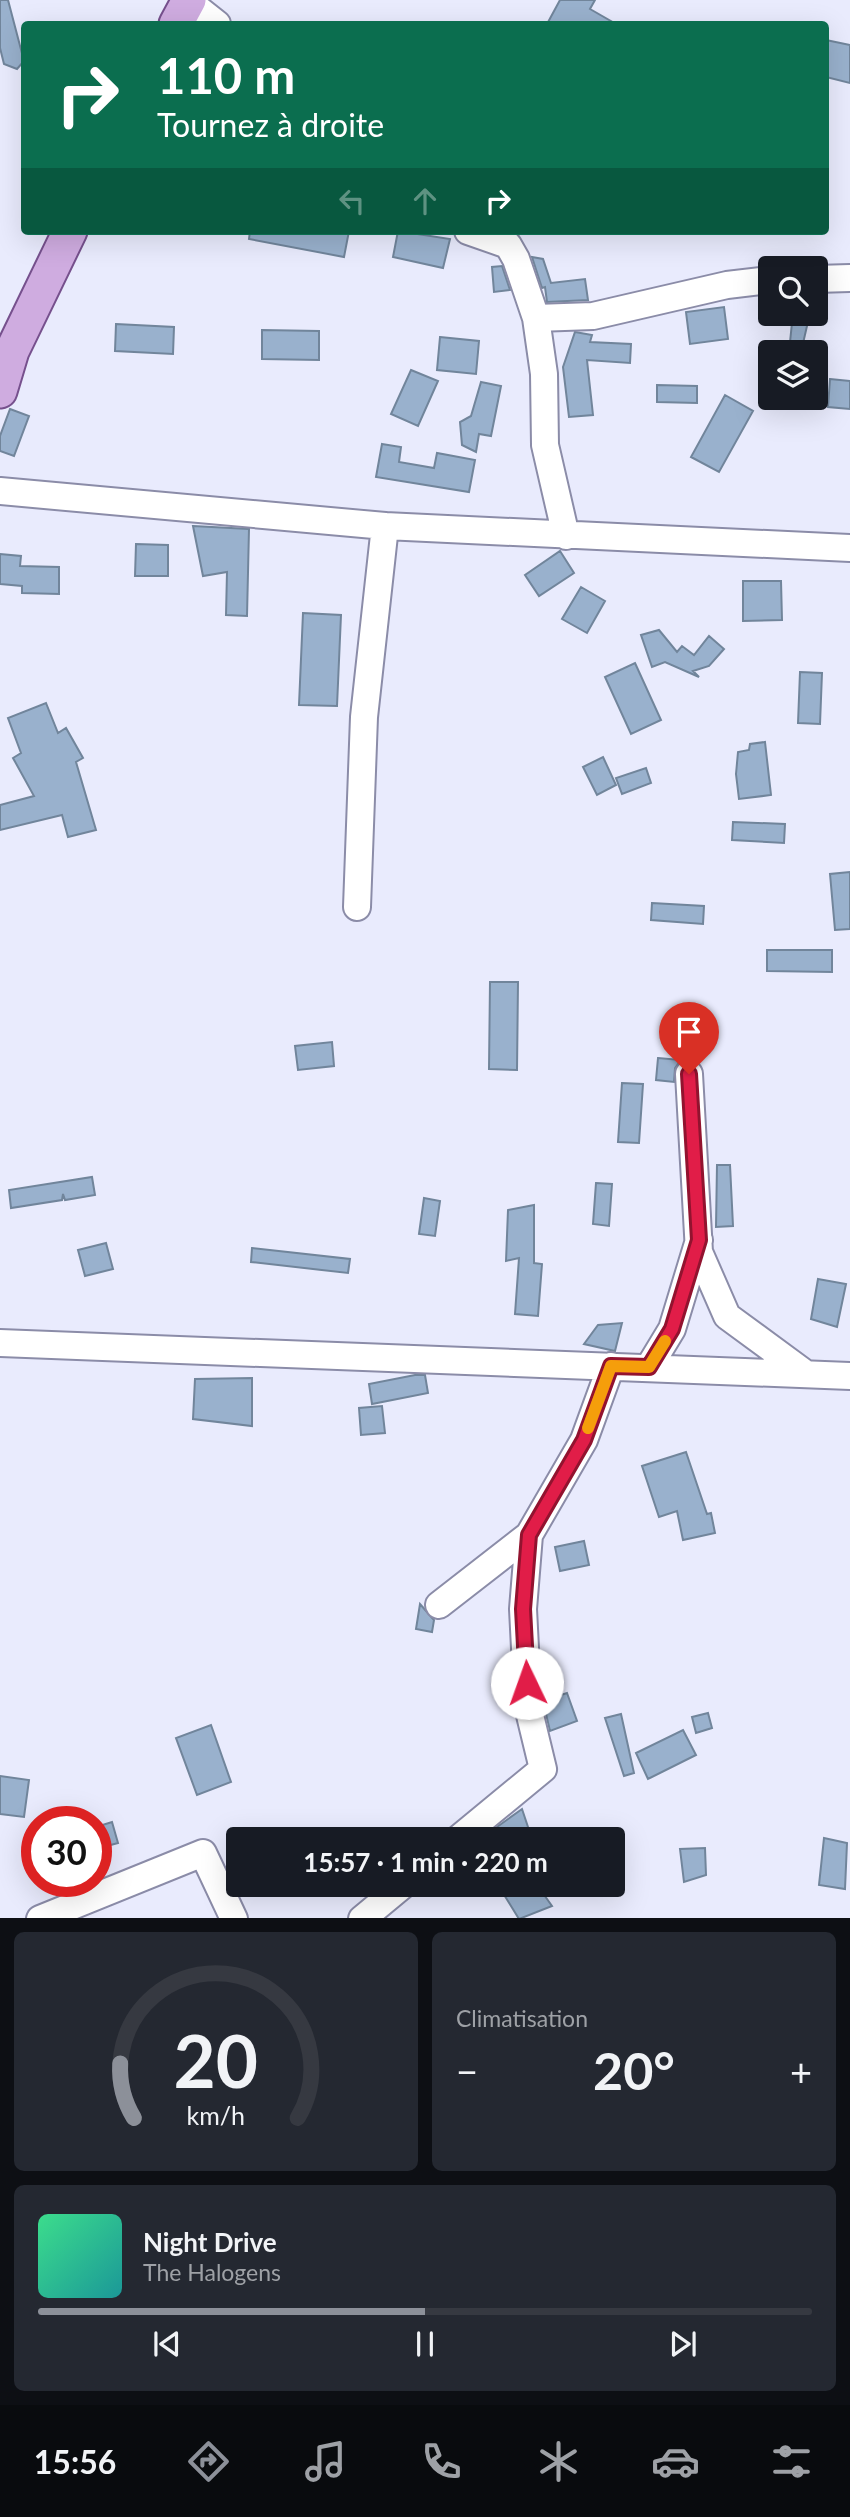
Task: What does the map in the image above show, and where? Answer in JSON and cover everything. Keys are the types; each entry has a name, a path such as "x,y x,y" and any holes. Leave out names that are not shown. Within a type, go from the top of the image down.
{"main road":[{"path":"0,391 12,351 68,235"}],"street":[{"path":"184,9 210,21"},
{"path":"479,235 508,245 516,259 536,318 544,374 545,446 566,536"},
{"path":"828,279 850,278"},
{"path":"536,318 614,313 727,285 758,281"},
{"path":"0,491 385,526 850,548"},
{"path":"357,907 364,717 385,526"},
{"path":"689,1074 699,1252 727,1316 768,1350 807,1375"},
{"path":"649,1367 672,1329 699,1240"},
{"path":"0,1343 850,1376"},
{"path":"439,1605 529,1535 584,1440 611,1366"},
{"path":"473,1827 543,1769 528,1707 523,1609 529,1535"},
{"path":"42,1918 203,1853 234,1918"},
{"path":"363,1918 389,1897"}],"building":[{"path":"0,0 8,0 21,50 21,64 17,69 4,64 0,48"},
{"path":"560,0 595,0 590,9 611,21 549,21"},
{"path":"829,41 850,45 850,83 829,78"},
{"path":"250,235 348,235 344,257 249,239"},
{"path":"397,235 450,239 443,268 393,257"},
{"path":"532,257 543,259 551,283 585,279 588,300 547,302 545,287 542,288"},
{"path":"502,266 510,290 494,292 492,267"},
{"path":"724,307 728,339 690,344 686,312"},
{"path":"116,324 174,327 173,354 115,351"},
{"path":"792,326 807,326 804,340 790,340"},
{"path":"262,330 319,331 319,360 262,359"},
{"path":"575,332 592,335 590,342 631,344 630,363 587,360 593,415 569,417 563,367"},
{"path":"440,337 479,341 476,374 437,370"},
{"path":"411,370 438,381 418,426 391,414"},
{"path":"830,379 850,381 850,409 828,407"},
{"path":"481,382 501,386 491,436 479,434 476,452 462,445 460,422 471,416"},
{"path":"657,385 697,386 697,403 657,402"},
{"path":"725,395 753,411 719,472 691,457"},
{"path":"10,409 29,416 14,456 0,451 0,436"},
{"path":"382,444 401,447 399,462 434,468 437,453 475,460 469,492 376,477"},
{"path":"193,526 249,529 247,616 226,615 227,572 203,576"},
{"path":"136,544 168,545 168,576 135,576"},
{"path":"560,551 574,573 539,596 525,575"},
{"path":"0,554 21,556 20,566 59,567 59,594 22,593 22,586 0,584"},
{"path":"743,581 781,581 782,620 743,621"},
{"path":"581,587 605,601 587,633 562,619"},
{"path":"303,613 341,615 337,706 299,705"},
{"path":"659,630 677,652 682,646 694,655 709,636 724,649 709,666 693,671 699,677 665,662 652,667 641,635"},
{"path":"635,663 661,720 631,734 605,677"},
{"path":"800,672 822,673 820,724 798,723"},
{"path":"46,703 58,733 66,728 83,758 76,762 96,830 68,837 62,815 0,830 0,805 34,796 13,758 21,753 8,718"},
{"path":"765,742 771,795 739,799 736,774 738,752 749,750 750,744"},
{"path":"603,757 616,785 597,795 583,767"},
{"path":"646,768 651,783 622,794 616,778"},
{"path":"733,822 785,824 784,843 732,840"},
{"path":"850,872 850,929 835,930 830,874"},
{"path":"652,903 704,906 703,924 651,920"},
{"path":"767,950 832,950 832,972 767,971"},
{"path":"490,982 518,982 517,1070 489,1069"},
{"path":"332,1042 334,1066 298,1070 295,1046"},
{"path":"658,1058 681,1060 675,1068 674,1082 656,1080"},
{"path":"622,1083 643,1084 639,1143 618,1142"},
{"path":"717,1165 730,1165 733,1226 716,1227"},
{"path":"92,1177 95,1195 65,1200 63,1194 62,1200 11,1208 9,1190"},
{"path":"596,1183 612,1184 609,1226 593,1224"},
{"path":"424,1198 440,1201 435,1236 419,1234"},
{"path":"534,1205 534,1263 542,1264 538,1316 515,1314 519,1258 506,1261 508,1210"},
{"path":"106,1243 113,1269 85,1276 78,1250"},
{"path":"252,1248 350,1259 348,1273 251,1262"},
{"path":"818,1279 846,1284 837,1327 811,1319"},
{"path":"622,1323 615,1351 584,1344 598,1325"},
{"path":"425,1375 428,1393 372,1404 369,1384"},
{"path":"252,1378 252,1426 193,1419 195,1379"},
{"path":"382,1406 385,1433 361,1435 359,1408"},
{"path":"686,1452 707,1514 711,1513 715,1533 683,1540 677,1511 659,1517 642,1466"},
{"path":"584,1541 589,1565 560,1571 555,1547"},
{"path":"420,1604 434,1620 432,1632 416,1629"},
{"path":"567,1693 577,1721 550,1731 543,1701"},
{"path":"708,1713 712,1728 696,1733 692,1717"},
{"path":"621,1714 634,1773 624,1776 605,1718"},
{"path":"211,1725 231,1782 197,1795 176,1738"},
{"path":"683,1730 696,1755 648,1779 636,1753"},
{"path":"0,1776 29,1780 25,1806 21,1806 21,1817 0,1814"},
{"path":"522,1809 528,1827 497,1827"},
{"path":"112,1822 118,1843 112,1845"},
{"path":"824,1838 847,1843 845,1889 819,1885"},
{"path":"705,1848 706,1875 684,1882 680,1849"},
{"path":"505,1897 546,1897 552,1906 518,1918"}],"slow traffic":[{"path":"588,1428 611,1366 649,1367 665,1341"}],"route":[{"path":"527,1683 523,1609 529,1535 584,1440 611,1366 649,1367 672,1329 699,1240 689,1074"}]}
